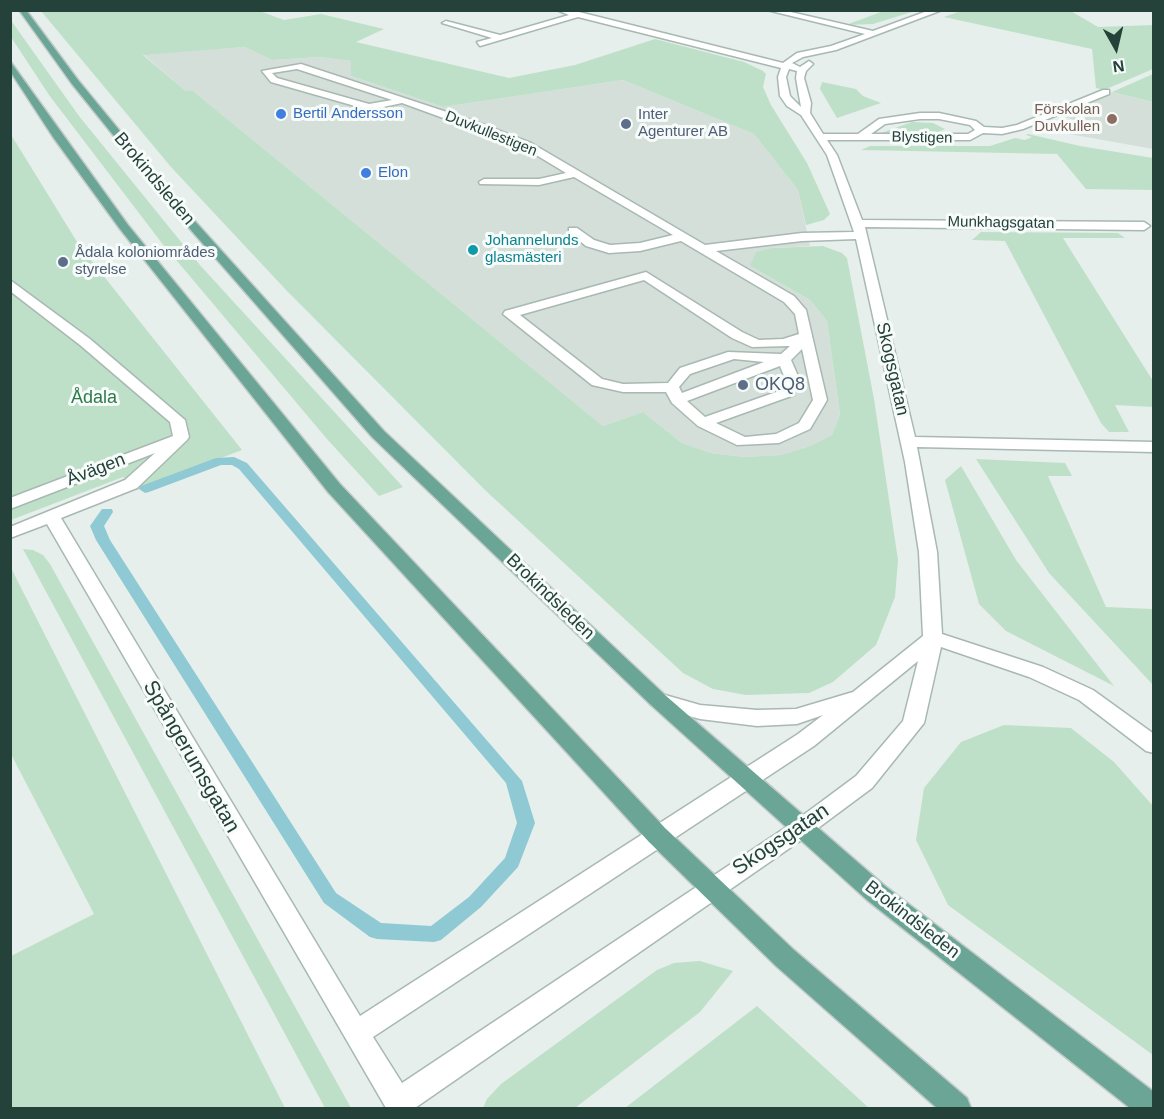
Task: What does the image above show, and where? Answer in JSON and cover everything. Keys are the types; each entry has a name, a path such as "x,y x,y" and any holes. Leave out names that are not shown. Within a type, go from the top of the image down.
{"main road":[{"name":"Brokindsleden","path":"22,10 75,82 180,211 378,434 658,700 876,893 1152,1108"},
{"path":"10,63 58,137 124,227 334,488 657,835 710,888 785,958 957,1108"}],"street":[{"path":"560,10 802,70 833,48"},
{"path":"770,10 872,33"},
{"path":"786,66 800,55 833,48 939,10"},
{"path":"480,44 577,15"},
{"path":"446,23 501,38"},
{"name":"Duvkullestigen","path":"401,101 369,107 274,80 266,71 298,66 471,123 517,142 789,299 801,314 820,400 805,426 779,438 743,442 703,423 674,393"},
{"name":"Skogsgatan","path":"710,888 802,828 864,782 913,723 933,638 928,552 909,442 859,229 842,176 821,138 805,113 790,104 785,96 782,77 786,66"},
{"name":"Skogsgatan","path":"802,70 800,81 806,103 805,113"},
{"name":"Blystigen","path":"860,137 882,121 920,116 939,116 973,123 981,130 1011,130 1106,92"},
{"name":"Blystigen","path":"821,138 959,138 976,135 981,130"},
{"path":"484,182 539,182 575,174"},
{"name":"Munkhagsgatan","path":"859,229 1149,226 1154,237"},
{"path":"701,249 859,229"},
{"path":"573,230 590,243 609,249 640,247 681,237"},
{"path":"646,276 737,335 757,344 784,343 807,337 784,359 674,393 623,388 597,382 510,314 646,276"},
{"path":"10,284 85,342 177,420 181,437 131,484 10,532"},
{"path":"674,393 685,371 733,355 784,359"},
{"path":"703,423 789,392 791,376 784,359"},
{"name":"Åvägen","path":"10,504 181,437"},
{"path":"909,442 1154,447"},
{"name":"Spångerumsgatan","path":"51,516 399,1105 710,888"},
{"path":"356,1033 806,740 933,638 1036,672 1086,695 1154,746"},
{"path":"658,700 700,712 757,718 797,716 860,695"}],"shaded area":[{"path":"245,47 272,60 320,57 351,61 351,76 443,107 623,80 754,134 798,190 810,246 772,248 750,266 810,300 827,321 840,416 832,435 810,446 781,455 744,457 711,453 682,443 643,412 603,426 193,91 186,91 143,54"},
{"name":"Förskolan Duvkullen","path":"1112,92 1153,102 1153,149 1058,132 1081,122 1058,115"}],"green space":[{"path":"257,10 284,20 321,14 384,29 356,42 509,78 575,65 655,39 744,62 766,74 763,87 771,105 807,163 830,214 824,220 806,225 798,190 754,134 623,80 443,107 351,76 351,61 320,57 272,60 245,47 143,55 186,91 193,91 603,426 643,412 682,443 711,453 744,457 781,455 810,446 832,435 840,415 827,321 810,300 750,266 756,252 772,248 823,246 842,253 847,258 874,399 898,560 895,597 876,645 833,682 809,693 746,695 713,689 683,673 485,490 287,291 171,167 41,11"},
{"path":"886,10 915,11 873,24 846,25"},
{"path":"1069,10 1098,27 1153,25 1153,69 1104,90 1096,88 1092,49 944,17 961,11"},
{"path":"10,19 79,116 199,264 403,487 379,496 327,439 161,242 49,95 11,37"},
{"path":"1153,74 1153,102 1112,92"},
{"path":"822,82 856,89 863,96 881,103 837,118 820,89"},
{"path":"912,122 933,123 945,129 935,134 881,133"},
{"name":"Ådala","path":"10,133 79,245 242,450 137,490 123,477 11,520"},
{"path":"1026,135 1080,146 1153,158 1153,190 1086,189 1057,154 861,150 870,146 990,146 1015,138 1025,140 1032,137"},
{"path":"981,232 1118,233 1125,238 1063,238 1153,381 1153,407 1115,405 1129,432 1109,432 1101,423 1005,241 972,240"},
{"path":"976,459 1065,463 1072,476 1048,476 1106,607 1153,609 1153,685 1049,573"},
{"path":"961,466 1016,560 1114,686 1006,631 979,604 945,480"},
{"path":"23,549 33,550 43,555 50,564 351,1108 325,1108"},
{"path":"10,568 285,1108 11,1108 11,956 94,914 11,754"},
{"path":"1004,725 1071,728 1114,762 1153,806 1153,1055 948,905 916,840 924,788 961,742"},
{"path":"700,961 733,971 700,1012 575,1108 483,1108 487,1099 501,1084 657,970 674,963"},
{"path":"757,1006 869,1108 625,1108"}],"waterway":[{"path":"107,512 97,526 103,540 330,898 377,931 434,934 475,902 512,862 526,823 514,781 243,466 234,461 220,461 145,489"}],"place":[{"name":"Bertil Andersson","path":"281,114"},
{"name":"Förskolan Duvkullen","path":"1112,119"},
{"name":"Inter Agenturer AB","path":"626,124"},
{"name":"Elon","path":"366,173"},
{"name":"Johannelunds glasmästeri","path":"473,250"},
{"name":"Ådala koloniområdes styrelse","path":"63,262"},
{"name":"OKQ8","path":"743,385"}]}
